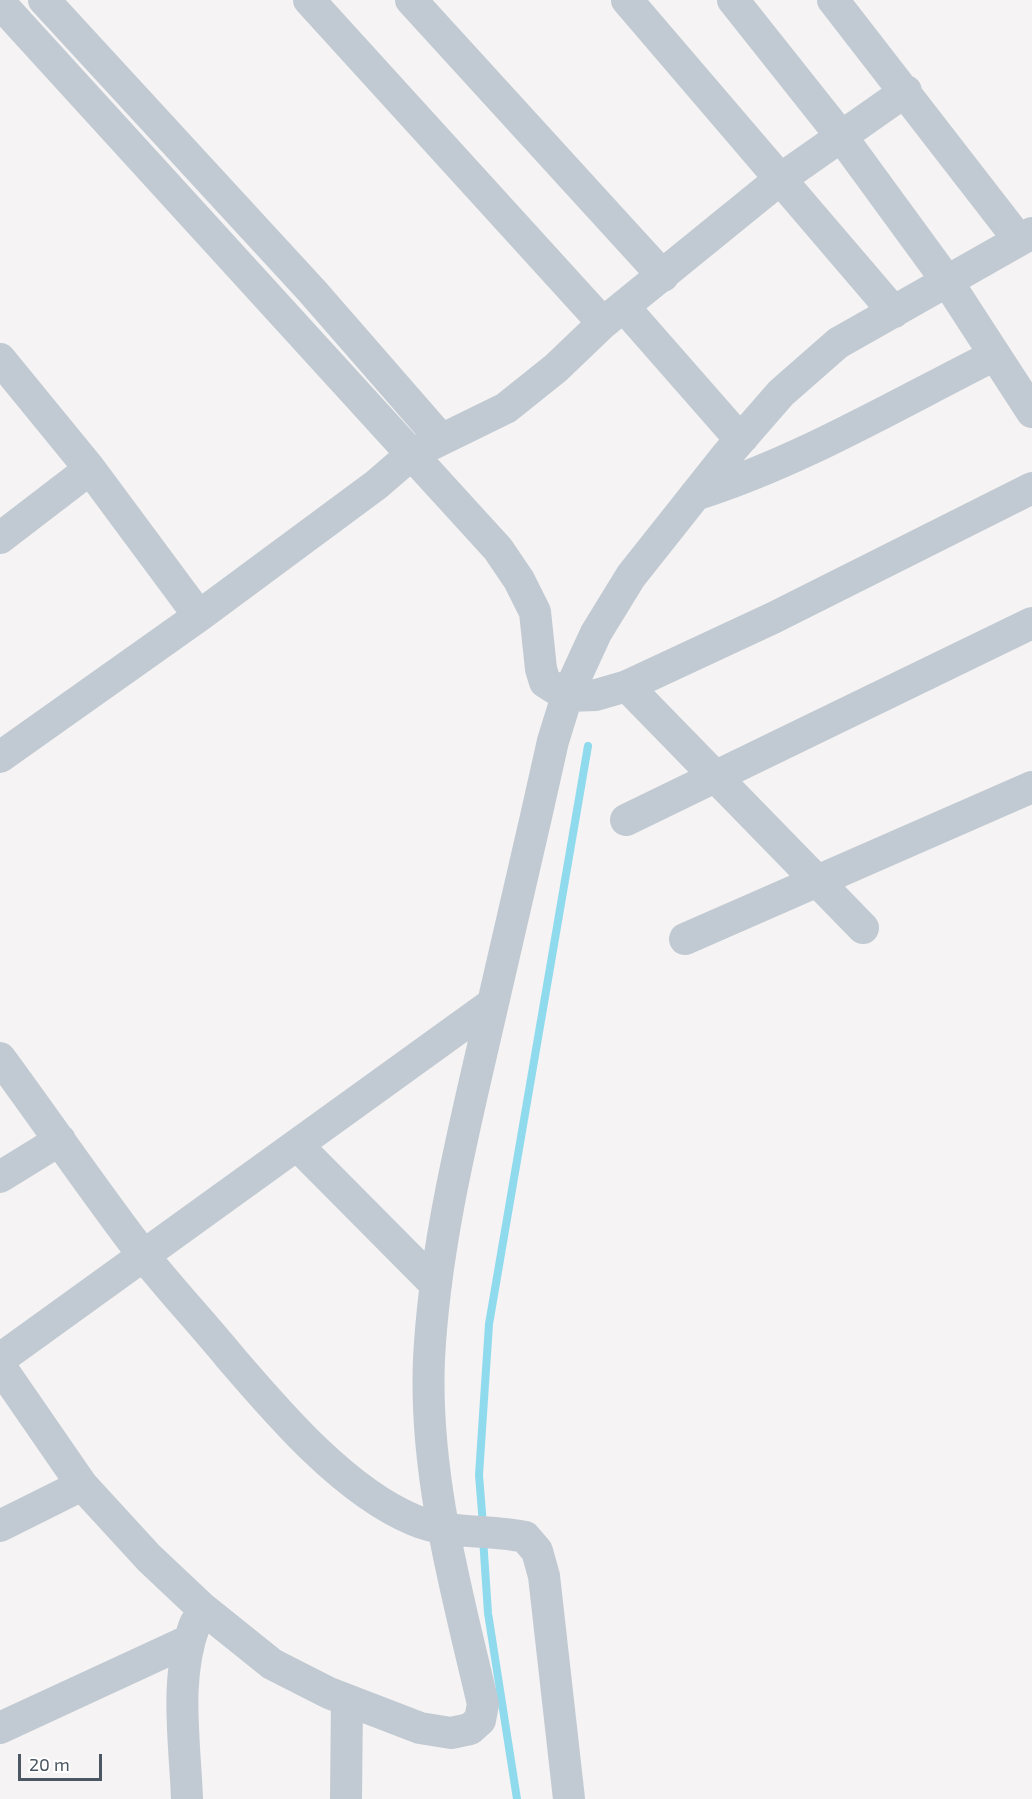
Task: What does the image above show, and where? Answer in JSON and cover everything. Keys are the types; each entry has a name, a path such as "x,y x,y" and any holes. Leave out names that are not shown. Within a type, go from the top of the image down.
{"street":[{"path":"44,0 312,291 441,439"},
{"path":"309,0 613,315 731,429 743,437"},
{"path":"411,0 663,276"},
{"path":"627,0 894,312"},
{"path":"733,0 841,136 947,281 1032,412"},
{"path":"0,1366 82,1485 149,1558 201,1607 272,1664 347,1701 420,1728 451,1733 470,1729 480,1720 483,1704 433,1442 429,1361 436,1286 462,1139 553,741 567,696 596,633 632,576 695,495 781,393 838,343 1026,236 833,0"},
{"path":"0,3 498,549 519,580 535,612 541,669 545,682 567,696 596,694 627,686 773,618 1032,488"},
{"path":"0,757 199,616 376,485 412,454 506,408 556,368 613,315 779,180 906,90"},
{"path":"695,495 741,481 782,463 995,355"},
{"path":"0,359 90,469 199,616"},
{"path":"0,538 90,469"},
{"path":"626,820 1032,623"},
{"path":"627,686 863,928"},
{"path":"685,939 1032,787"},
{"path":"0,1359 492,1004"},
{"path":"0,1058 144,1256 285,1422 381,1502 413,1520 448,1530 505,1533 525,1537 537,1551 544,1576 569,1799"},
{"path":"0,1177 60,1140"},
{"path":"297,1145 436,1286"},
{"path":"0,1526 82,1485"},
{"path":"187,1799 183,1690 188,1641 201,1607"},
{"path":"0,1728 188,1641"},
{"path":"346,1799 347,1701"}],"waterway":[{"path":"483,1525 479,1475 489,1324 588,746"},
{"path":"483,1538 488,1613 517,1799"}]}
